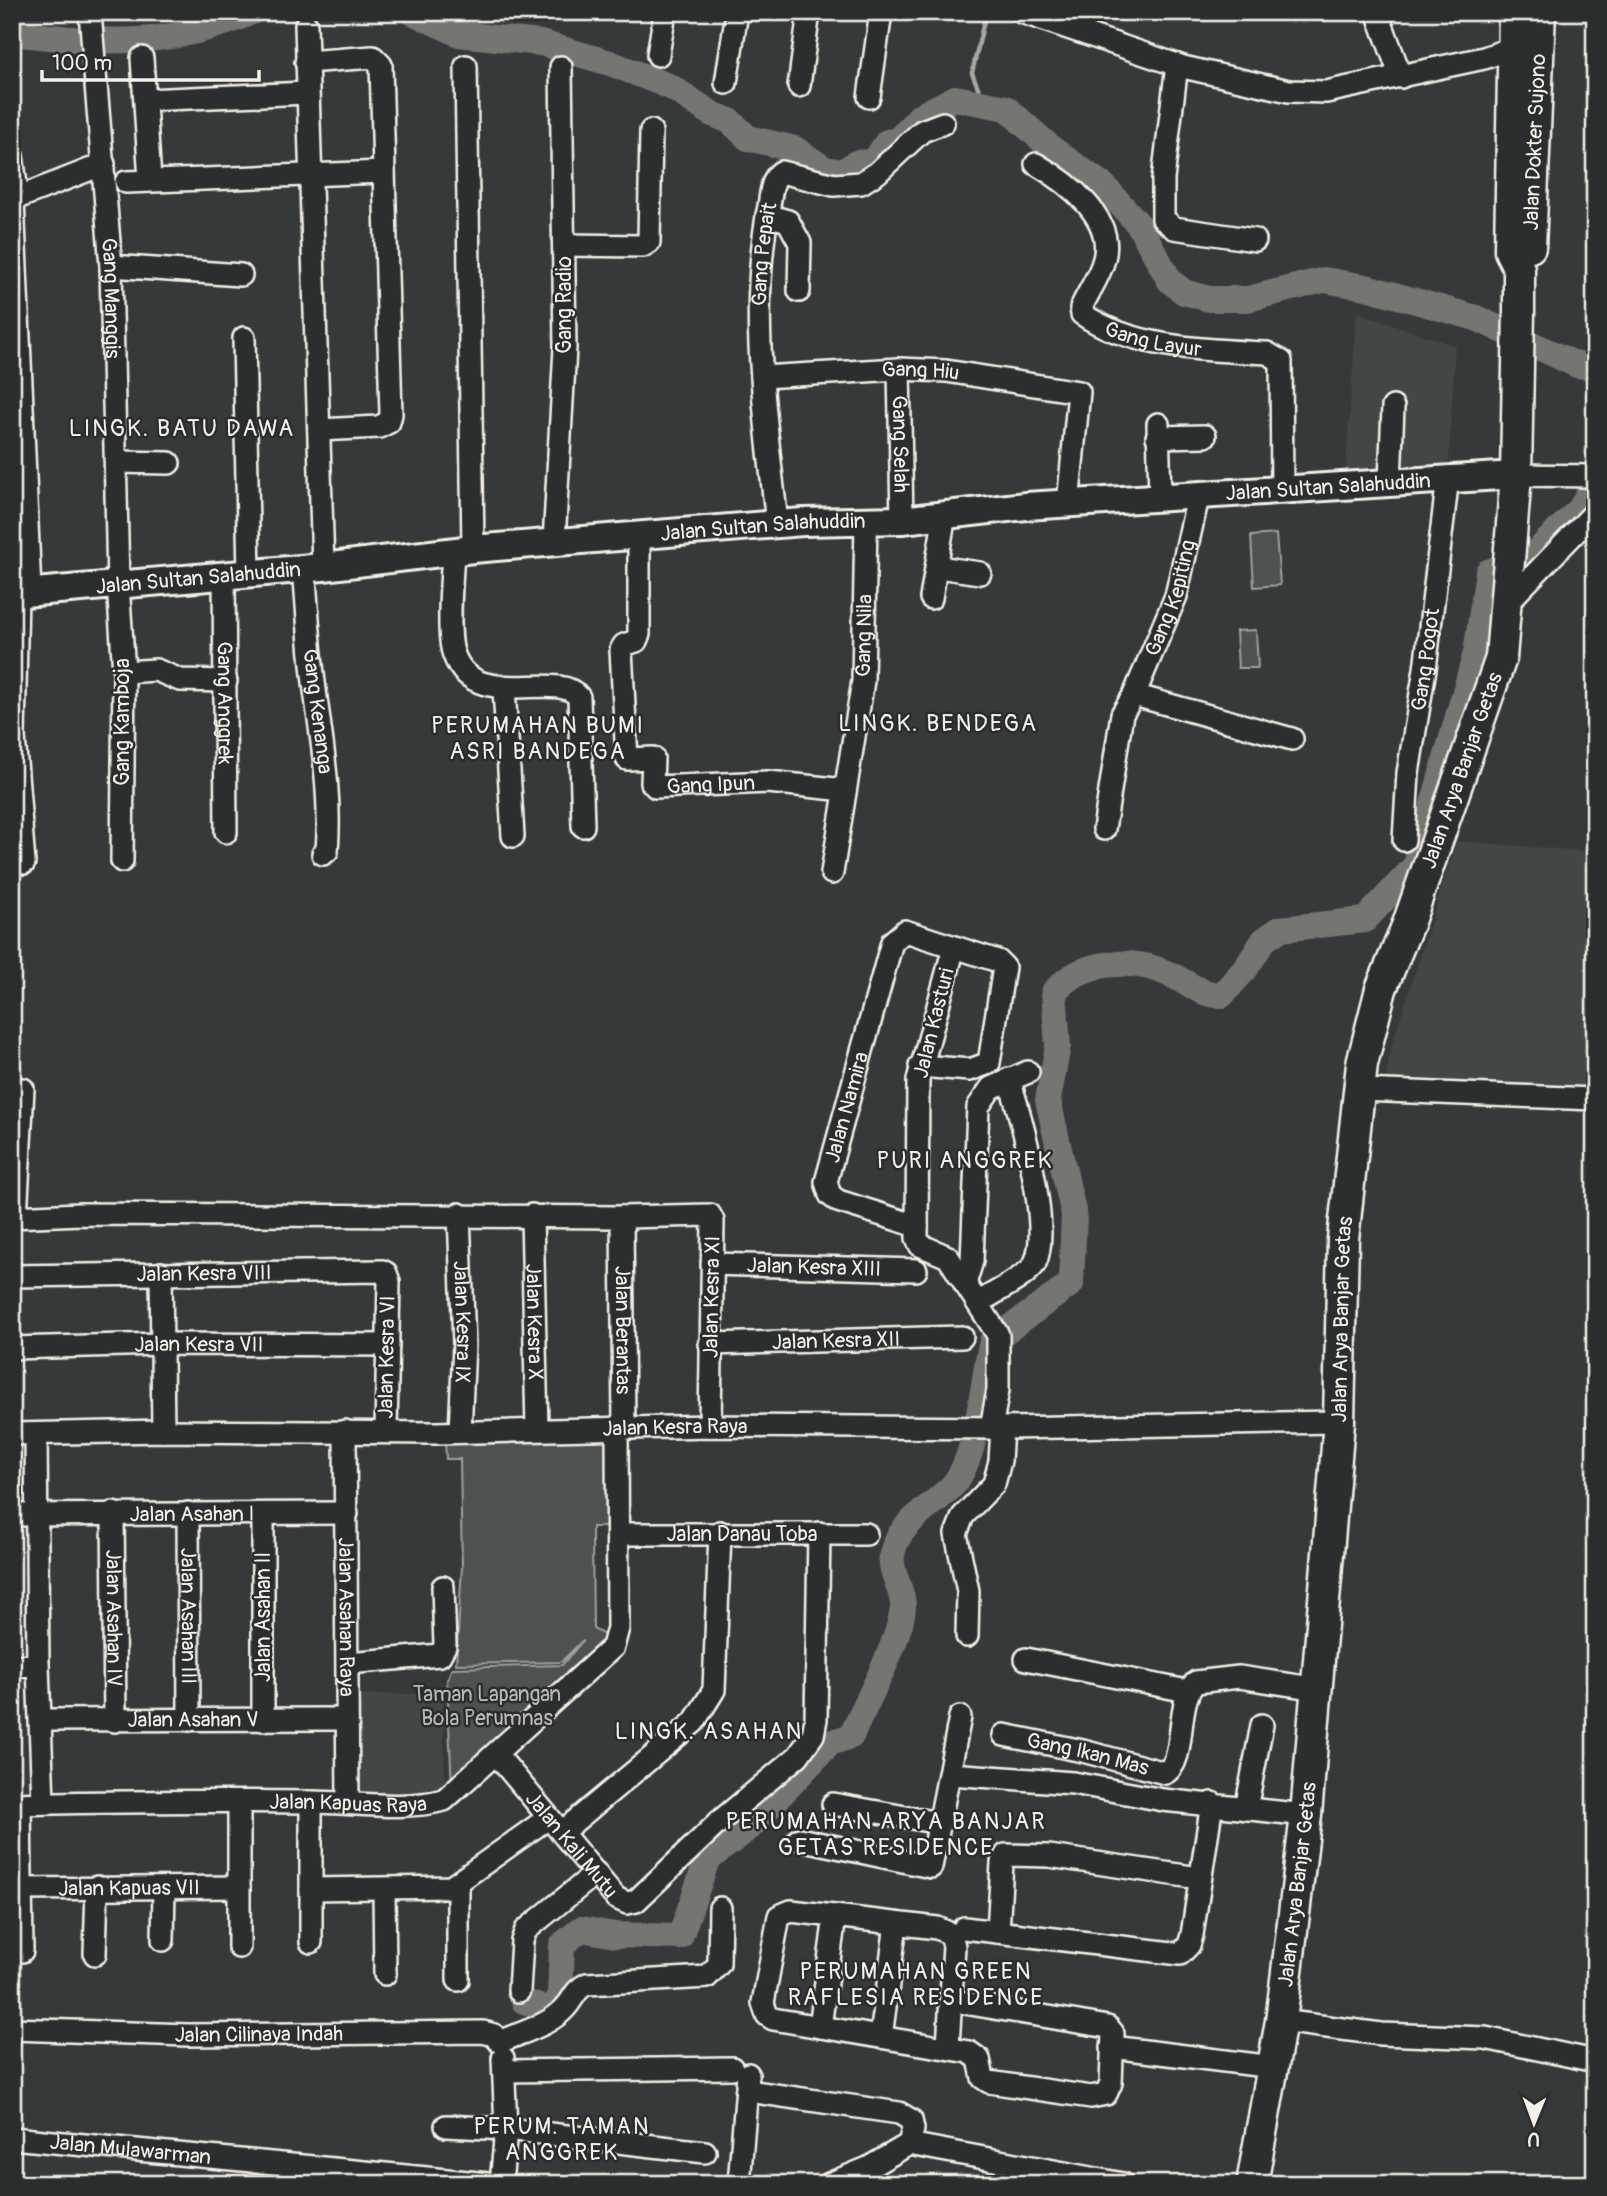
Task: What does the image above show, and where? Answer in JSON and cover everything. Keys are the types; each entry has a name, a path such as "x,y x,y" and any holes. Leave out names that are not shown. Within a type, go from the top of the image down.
{"highway":[{"name":"Jalan Dokter Sujono","path":"1514,12 1510,251 1520,270"},
{"name":"Jalan Dokter Sujono","path":"1516,475 1520,270 1530,251 1540,12"},
{"name":"Jalan Arya Banjar Getas","path":"1252,2184 1281,2021 1306,1815 1339,1422 1343,1239 1367,1038 1381,989 1408,924 1502,658 1516,475"}],"main road":[{"name":"Jalan Sultan Salahuddin","path":"20,593 314,567 463,550 777,524 902,520 1068,504 1198,497 1448,477 1516,475"}],"street":[{"path":"658,55 666,12"},
{"path":"726,83 737,12"},
{"path":"799,86 809,12"},
{"path":"869,97 881,12"},
{"path":"1021,12 1177,65 1262,87 1308,93 1401,77 1484,58 1512,48"},
{"path":"1377,12 1401,77"},
{"name":"Gang Manggis","path":"92,20 111,265 118,584"},
{"name":"Gang Kenanga","path":"306,25 319,430 313,675 329,777 329,835 327,851 323,854"},
{"path":"306,62 373,57 380,62 384,172 392,400 390,422 375,428 319,430"},
{"path":"142,58 150,180"},
{"path":"1177,65 1163,179 1163,219 1174,228 1255,240"},
{"path":"466,66 463,550 453,654 463,668 477,679 504,688 562,686 579,697 583,825"},
{"name":"Gang Radio","path":"554,542 565,348 561,67"},
{"path":"145,100 307,93"},
{"name":"Gang Pepait","path":"777,524 762,377 761,276 767,215 774,180 779,173 834,185 861,183 877,173 922,131 943,123"},
{"path":"564,245 649,243 651,131"},
{"path":"12,156 20,593 13,736 24,863"},
{"path":"14,199 104,164"},
{"name":"Gang Layur","path":"1036,164 1077,193 1099,224 1104,263 1081,308 1082,314 1157,342 1267,353 1281,361 1282,491"},
{"path":"126,182 384,172"},
{"path":"767,215 788,221 800,243 799,291"},
{"path":"111,265 241,275"},
{"name":"Gang Anggrek","path":"226,832 226,681 236,574 244,338"},
{"name":"Gang Hiu","path":"762,377 899,369 946,371 1079,392 1068,504"},
{"name":"Gang Selah","path":"899,369 902,520"},
{"path":"1390,482 1393,407"},
{"path":"1160,498 1158,431 1205,436"},
{"path":"116,462 169,463"},
{"path":"1516,475 1588,475"},
{"name":"Gang Pogot","path":"1404,840 1408,773 1425,669 1448,477"},
{"name":"Gang Kepiting","path":"1104,829 1122,714 1134,695 1176,596 1198,497"},
{"path":"1509,578 1595,512"},
{"path":"931,598 945,514"},
{"name":"Gang Nila","path":"832,873 863,681 866,521"},
{"name":"Gang Ipun","path":"639,535 639,634 636,641 624,645 621,650 626,759 654,759 652,783 656,786 768,782 845,790"},
{"path":"938,567 980,573"},
{"name":"Gang Kamboja","path":"118,584 124,672 122,861"},
{"path":"124,672 156,670 180,680 226,681"},
{"path":"504,688 513,836"},
{"path":"1134,695 1292,739"},
{"name":"Jalan Namira","path":"917,1226 835,1199 826,1186 892,942 900,932 910,930 954,947"},
{"path":"920,1066 975,1070 986,1066 993,1053 1004,967 998,961 954,947"},
{"name":"Jalan Kasturi","path":"917,1226 920,1066 954,947"},
{"path":"965,1284 972,1261 978,1107 988,1091 1019,1075 1035,1176 1039,1226 1037,1256 1028,1270 978,1303"},
{"path":"23,1089 14,1217 79,1214 359,1217 459,1214 532,1215 622,1224"},
{"path":"1360,1090 1595,1099"},
{"name":"Jalan Kesra IX","path":"459,1214 464,1344 460,1432"},
{"name":"Jalan Kesra X","path":"532,1215 537,1429"},
{"name":"Jalan Kesra XI","path":"622,1224 710,1215 713,1221 710,1426"},
{"name":"Jalan Berantas","path":"621,1427 622,1224"},
{"path":"917,1226 919,1243 945,1254 997,1337 998,1390 990,1428 1000,1461 994,1484 963,1516 956,1534 968,1591 967,1636"},
{"name":"Jalan Kesra XIII","path":"712,1264 916,1270"},
{"name":"Jalan Kesra VIII","path":"12,1276 382,1271 386,1273 388,1282"},
{"path":"161,1273 163,1431"},
{"name":"Jalan Kesra VI","path":"386,1431 388,1282"},
{"name":"Jalan Kesra XII","path":"710,1344 962,1337"},
{"name":"Jalan Kesra VII","path":"12,1348 162,1344 388,1345"},
{"name":"Jalan Kesra Raya","path":"12,1434 163,1431 460,1432 710,1426 990,1428 1339,1422"},
{"name":"Jalan Kapuas Raya","path":"16,1804 311,1802 425,1805 444,1800 497,1755 613,1647 618,1628 621,1427"},
{"name":"Jalan Asahan Raya","path":"345,1431 348,1803"},
{"path":"36,1434 38,1665 43,1803"},
{"name":"Jalan Asahan IV","path":"113,1513 116,1721"},
{"name":"Jalan Asahan III","path":"188,1513 189,1720"},
{"name":"Jalan Asahan I","path":"12,1515 347,1513"},
{"name":"Jalan Asahan II","path":"263,1514 263,1720"},
{"path":"311,1889 446,1889 555,1825 694,1722 715,1690 720,1532"},
{"name":"Jalan Kali Mutu","path":"497,1755 618,1900 634,1902 809,1743 816,1719 819,1533"},
{"name":"Jalan Danau Toba","path":"618,1534 866,1534"},
{"path":"348,1663 440,1655 445,1646 443,1587"},
{"path":"1026,1659 1187,1691 1196,1682 1222,1677 1318,1689"},
{"path":"12,1666 38,1665"},
{"name":"Gang Ikan Mas","path":"1004,1735 1083,1751 1165,1773 1174,1763 1187,1691"},
{"path":"799,1839 929,1877 960,1717"},
{"name":"Jalan Asahan V","path":"41,1720 346,1719"},
{"path":"1246,1809 1262,1726"},
{"path":"950,1774 1073,1783 1163,1800 1212,1803 1306,1815"},
{"path":"311,1802 311,1942"},
{"path":"239,1803 239,1947"},
{"path":"964,1928 1180,1954 1189,1945 1192,1936 1212,1803"},
{"path":"16,1804 22,1951"},
{"path":"833,1804 939,1823"},
{"path":"998,1932 1002,1863 1006,1855 1049,1856 1199,1878"},
{"path":"519,1991 522,1941 526,1930 596,1873"},
{"path":"458,1883 458,1980"},
{"path":"95,1954 97,1887"},
{"name":"Jalan Kapuas VII","path":"21,1889 239,1887"},
{"path":"163,1940 164,1888"},
{"path":"384,1889 385,1974"},
{"path":"501,2184 506,2129 500,2042 550,2019 565,2008 577,1989 587,1984 707,1978 719,1965 720,1908"},
{"path":"948,2046 953,2001 954,1946 951,1934 937,1928 791,1911 779,1916 764,2008 773,2019 948,2046 975,2054 983,2078 989,2082 1091,2097 1103,2096 1109,2089 1113,2033 1104,2024 953,2001"},
{"path":"820,2027 835,1916"},
{"path":"881,2037 896,1924"},
{"path":"1281,2021 1381,2034 1485,2038 1595,2061"},
{"name":"Jalan Cilinaya Indah","path":"12,2029 188,2035 483,2032 494,2035 500,2042"},
{"path":"1112,2047 1273,2067"},
{"path":"504,2071 743,2078 899,2113 913,2124 909,2144"},
{"path":"739,2184 743,2078"},
{"path":"446,2126 506,2129 705,2152"},
{"name":"Jalan Mulawarman","path":"12,2138 212,2155 489,2184"},
{"path":"829,2184 868,2168 909,2144 1123,2184"}],"shaded area":[{"path":"1357,312 1455,346 1448,474 1345,477"},
{"path":"1457,841 1595,852 1595,1095 1385,1085 1391,1047"},
{"path":"443,1693 445,1798 357,1800 356,1695"}],"green space":[{"path":"1276,534 1280,585 1254,587 1251,536"},
{"path":"1256,630 1258,668 1238,668 1236,631"},
{"name":"Taman Lapangan Bola Perumnas","path":"617,1434 617,1527 592,1527 593,1629 616,1641 452,1788 447,1680 452,1668 562,1665 583,1640 561,1662 456,1664 462,1567 460,1459 446,1459 445,1440"}],"waterway":[{"path":"12,33 104,41 163,38 222,24 252,12"},
{"path":"412,12 459,34 541,43 610,63 671,87 712,114 730,121 748,138 795,149 825,169 842,172 856,163 874,162 887,142 898,140 920,116 955,98 1006,108 1051,148 1104,186 1139,225 1170,281 1184,292 1209,299 1248,299 1324,280 1366,287 1476,318 1577,365 1595,367"},
{"path":"984,102 972,73 986,12"},
{"path":"524,2001 542,2008 556,2006 560,1995 562,1945 581,1929 615,1935 680,1937 707,1860 749,1828 830,1743 851,1736 889,1654 901,1621 903,1601 892,1561 895,1543 909,1524 954,1484 962,1471 979,1416 992,1341 1071,1284 1074,1215 1048,1100 1058,1046 1054,992 1078,973 1092,968 1123,964 1155,969 1201,991 1222,995 1246,968 1264,940 1280,929 1365,920 1416,865 1476,653 1488,572 1531,557 1580,509 1595,484"}],"district":[{"name":"LINGK. BATU DAWA","path":"182,428"},
{"name":"LINGK. BENDEGA","path":"938,723"},
{"name":"PERUMAHAN BUMI ASRI BANDEGA","path":"538,738"},
{"name":"PURI ANGGREK","path":"965,1160"},
{"name":"LINGK. ASAHAN","path":"709,1731"},
{"name":"PERUMAHAN ARYA BANJAR GETAS RESIDENCE","path":"886,1834"},
{"name":"PERUMAHAN GREEN RAFLESIA RESIDENCE","path":"916,1984"},
{"name":"PERUM. TAMAN ANGGREK","path":"562,2139"}]}
